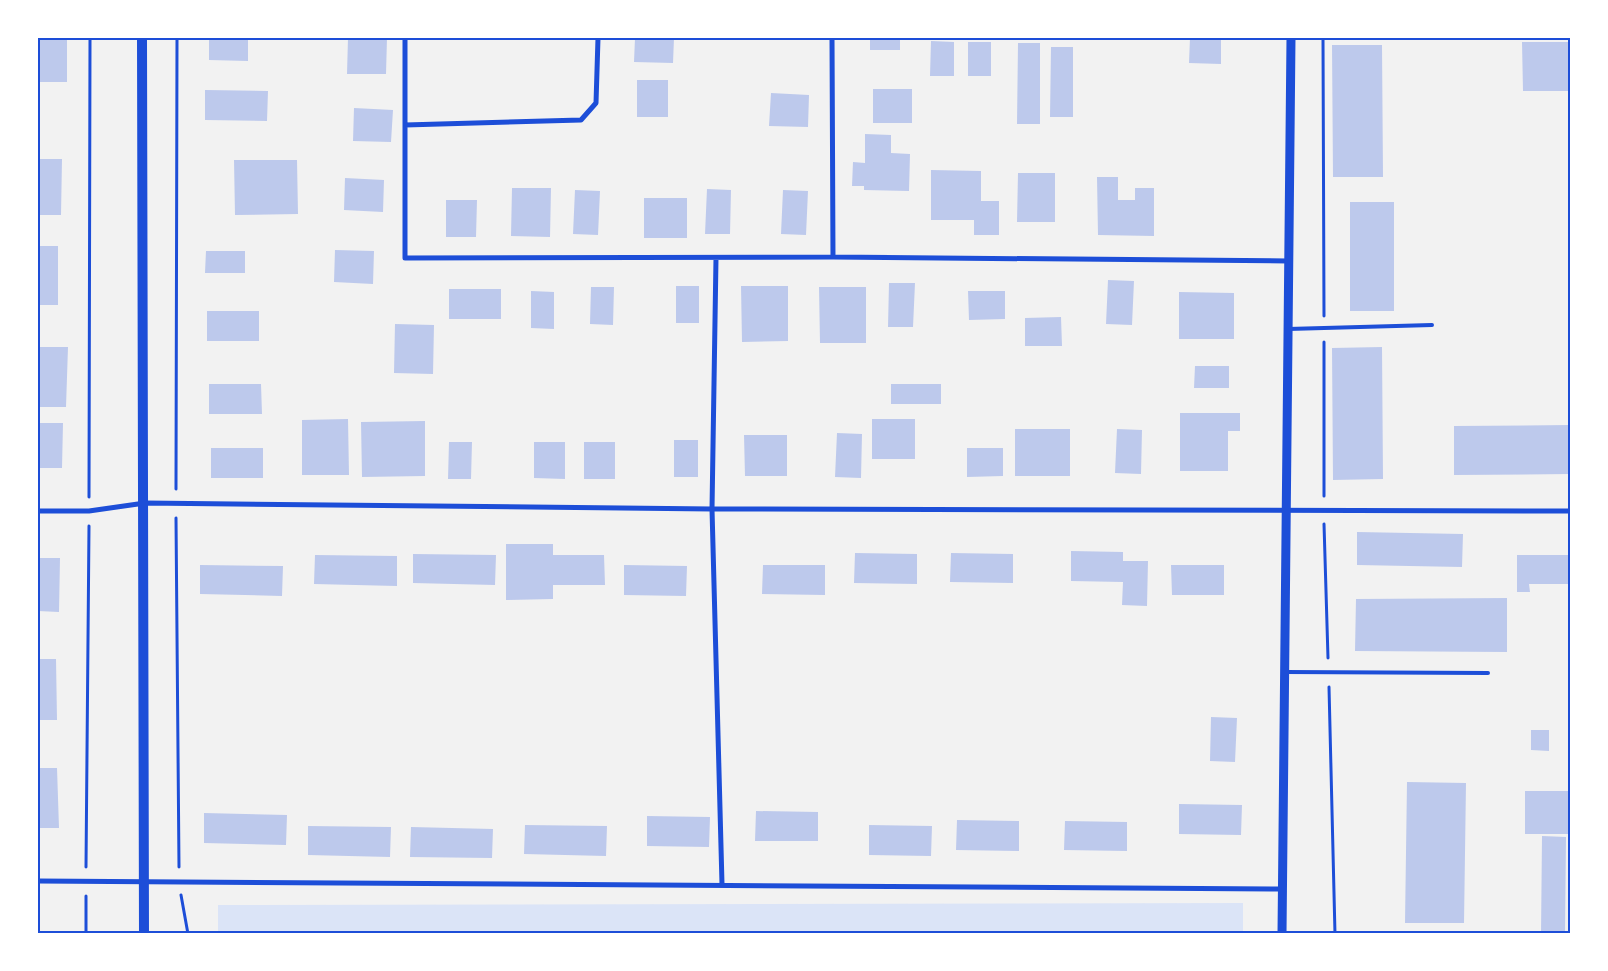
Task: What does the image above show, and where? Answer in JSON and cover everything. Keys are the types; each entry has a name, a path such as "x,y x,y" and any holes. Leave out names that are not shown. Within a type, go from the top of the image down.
{"main road":[{"path":"142,38 145,503 144,934"}],"street":[{"path":"405,38 405,258 833,257 1288,262"},
{"path":"405,125 581,120 596,103 598,38"},
{"path":"832,38 833,257"},
{"path":"1282,934 1290,38"},
{"path":"716,258 712,509 722,884"},
{"path":"38,511 89,511 145,503 712,509 1286,512 1570,511"},
{"path":"38,880 1282,889"}],"lane":[{"path":"1288,328 1432,326"},
{"path":"1284,672 1488,673"}],"path":[{"path":"86,934 90,38"},
{"path":"177,38 176,504 180,761 179,881 188,934"},
{"path":"1323,38 1324,493"},
{"path":"1324,512 1336,934"}],"shaded area":[{"path":"1243,903 1243,934 218,933 218,905"}],"building":[{"path":"38,38 67,38 67,82 38,82"},
{"path":"209,38 248,38 248,61 209,60"},
{"path":"348,38 387,38 386,74 347,74"},
{"path":"635,38 674,38 673,63 634,62"},
{"path":"870,38 900,38 900,50 870,50"},
{"path":"1190,38 1221,38 1221,64 1189,63"},
{"path":"931,41 954,42 954,76 930,76"},
{"path":"968,42 991,42 991,76 968,76"},
{"path":"1522,42 1570,42 1570,91 1523,91"},
{"path":"1018,43 1040,43 1040,124 1017,124"},
{"path":"1332,45 1382,45 1383,177 1333,177"},
{"path":"1051,47 1073,47 1073,117 1050,117"},
{"path":"637,80 668,80 668,117 637,117"},
{"path":"873,89 912,89 912,123 873,123"},
{"path":"205,90 268,91 267,121 205,120"},
{"path":"771,93 809,95 808,127 769,126"},
{"path":"354,108 393,110 391,142 353,141"},
{"path":"865,134 891,135 891,153 910,154 909,191 864,190 864,186 852,186 853,162 865,163"},
{"path":"38,159 62,159 61,215 38,215"},
{"path":"234,160 297,160 298,214 235,215"},
{"path":"931,170 981,171 981,201 999,201 999,235 974,235 974,220 931,220"},
{"path":"1018,173 1055,173 1055,222 1017,222"},
{"path":"1097,177 1118,177 1118,200 1135,200 1135,188 1154,188 1154,236 1098,235"},
{"path":"345,178 384,180 383,212 344,210"},
{"path":"512,188 551,188 550,237 511,236"},
{"path":"707,189 731,190 730,234 705,234"},
{"path":"575,190 600,191 598,235 573,234"},
{"path":"783,190 808,191 806,235 781,234"},
{"path":"644,198 687,198 687,238 644,238"},
{"path":"446,200 477,200 476,237 446,237"},
{"path":"1350,202 1394,202 1394,311 1350,311"},
{"path":"38,246 58,246 58,305 38,305"},
{"path":"335,250 374,251 373,284 334,282"},
{"path":"206,251 245,251 245,273 205,273"},
{"path":"1108,280 1134,281 1132,325 1106,324"},
{"path":"889,283 915,283 913,327 888,327"},
{"path":"676,286 699,286 699,323 676,323"},
{"path":"741,286 788,286 788,341 742,342"},
{"path":"591,287 614,287 613,325 590,324"},
{"path":"819,287 866,287 866,343 820,343"},
{"path":"449,289 501,289 501,319 449,319"},
{"path":"531,291 554,292 554,329 531,328"},
{"path":"968,291 1005,291 1005,319 969,320"},
{"path":"1179,292 1234,293 1234,339 1179,339"},
{"path":"207,311 259,311 259,341 207,341"},
{"path":"1061,317 1062,346 1025,346 1025,318"},
{"path":"395,324 434,325 433,374 394,373"},
{"path":"38,347 68,347 66,407 38,407"},
{"path":"1382,347 1383,479 1333,480 1332,348"},
{"path":"1195,366 1229,366 1229,388 1194,388"},
{"path":"209,384 261,384 262,414 209,414"},
{"path":"891,384 941,384 941,404 891,404"},
{"path":"1180,413 1240,413 1240,431 1228,431 1228,471 1180,471"},
{"path":"348,419 349,475 302,475 302,420"},
{"path":"872,419 915,419 915,459 872,459"},
{"path":"425,421 425,476 362,477 361,422"},
{"path":"38,423 63,423 62,468 38,468"},
{"path":"1570,425 1570,474 1454,475 1454,426"},
{"path":"1015,429 1070,429 1070,476 1015,476"},
{"path":"1117,429 1142,430 1141,474 1115,473"},
{"path":"837,433 862,434 861,478 835,477"},
{"path":"744,435 787,435 787,476 745,476"},
{"path":"674,440 698,440 698,477 674,477"},
{"path":"449,442 472,442 471,479 448,479"},
{"path":"534,442 565,442 565,479 534,478"},
{"path":"584,442 615,442 615,479 584,479"},
{"path":"211,448 263,448 263,478 211,478"},
{"path":"967,448 1003,448 1003,476 967,477"},
{"path":"1357,532 1463,534 1462,567 1357,565"},
{"path":"506,544 553,544 553,555 604,555 605,585 553,585 553,599 506,600"},
{"path":"1071,551 1123,552 1123,561 1148,561 1147,606 1122,605 1123,582 1071,581"},
{"path":"855,553 917,554 917,584 854,583"},
{"path":"951,553 1013,554 1013,583 950,582"},
{"path":"413,554 496,555 495,585 413,583"},
{"path":"315,555 397,556 397,586 314,584"},
{"path":"1517,555 1570,555 1570,584 1529,584 1530,592 1517,592"},
{"path":"38,558 60,558 59,612 38,611"},
{"path":"200,565 283,566 282,596 200,594"},
{"path":"624,565 687,566 686,596 624,595"},
{"path":"763,565 825,565 825,595 762,594"},
{"path":"1171,565 1224,565 1224,595 1172,595"},
{"path":"1507,598 1507,652 1355,651 1356,599"},
{"path":"38,659 56,659 57,720 38,720"},
{"path":"1211,717 1237,718 1235,762 1210,761"},
{"path":"1531,730 1549,730 1549,751 1531,750"},
{"path":"38,768 57,768 59,828 38,828"},
{"path":"1407,782 1466,783 1464,923 1405,923"},
{"path":"1525,791 1570,791 1570,834 1525,834"},
{"path":"1179,804 1242,805 1241,835 1179,834"},
{"path":"756,811 818,812 818,841 755,841"},
{"path":"204,813 287,815 286,845 204,843"},
{"path":"647,816 710,817 709,847 647,846"},
{"path":"957,820 1019,821 1019,851 956,850"},
{"path":"1065,821 1127,822 1127,851 1064,850"},
{"path":"525,825 607,826 606,856 524,854"},
{"path":"869,825 932,826 931,856 869,855"},
{"path":"308,826 391,827 390,857 308,855"},
{"path":"411,827 493,829 492,858 410,857"},
{"path":"1542,836 1566,837 1565,934 1541,934"}]}
